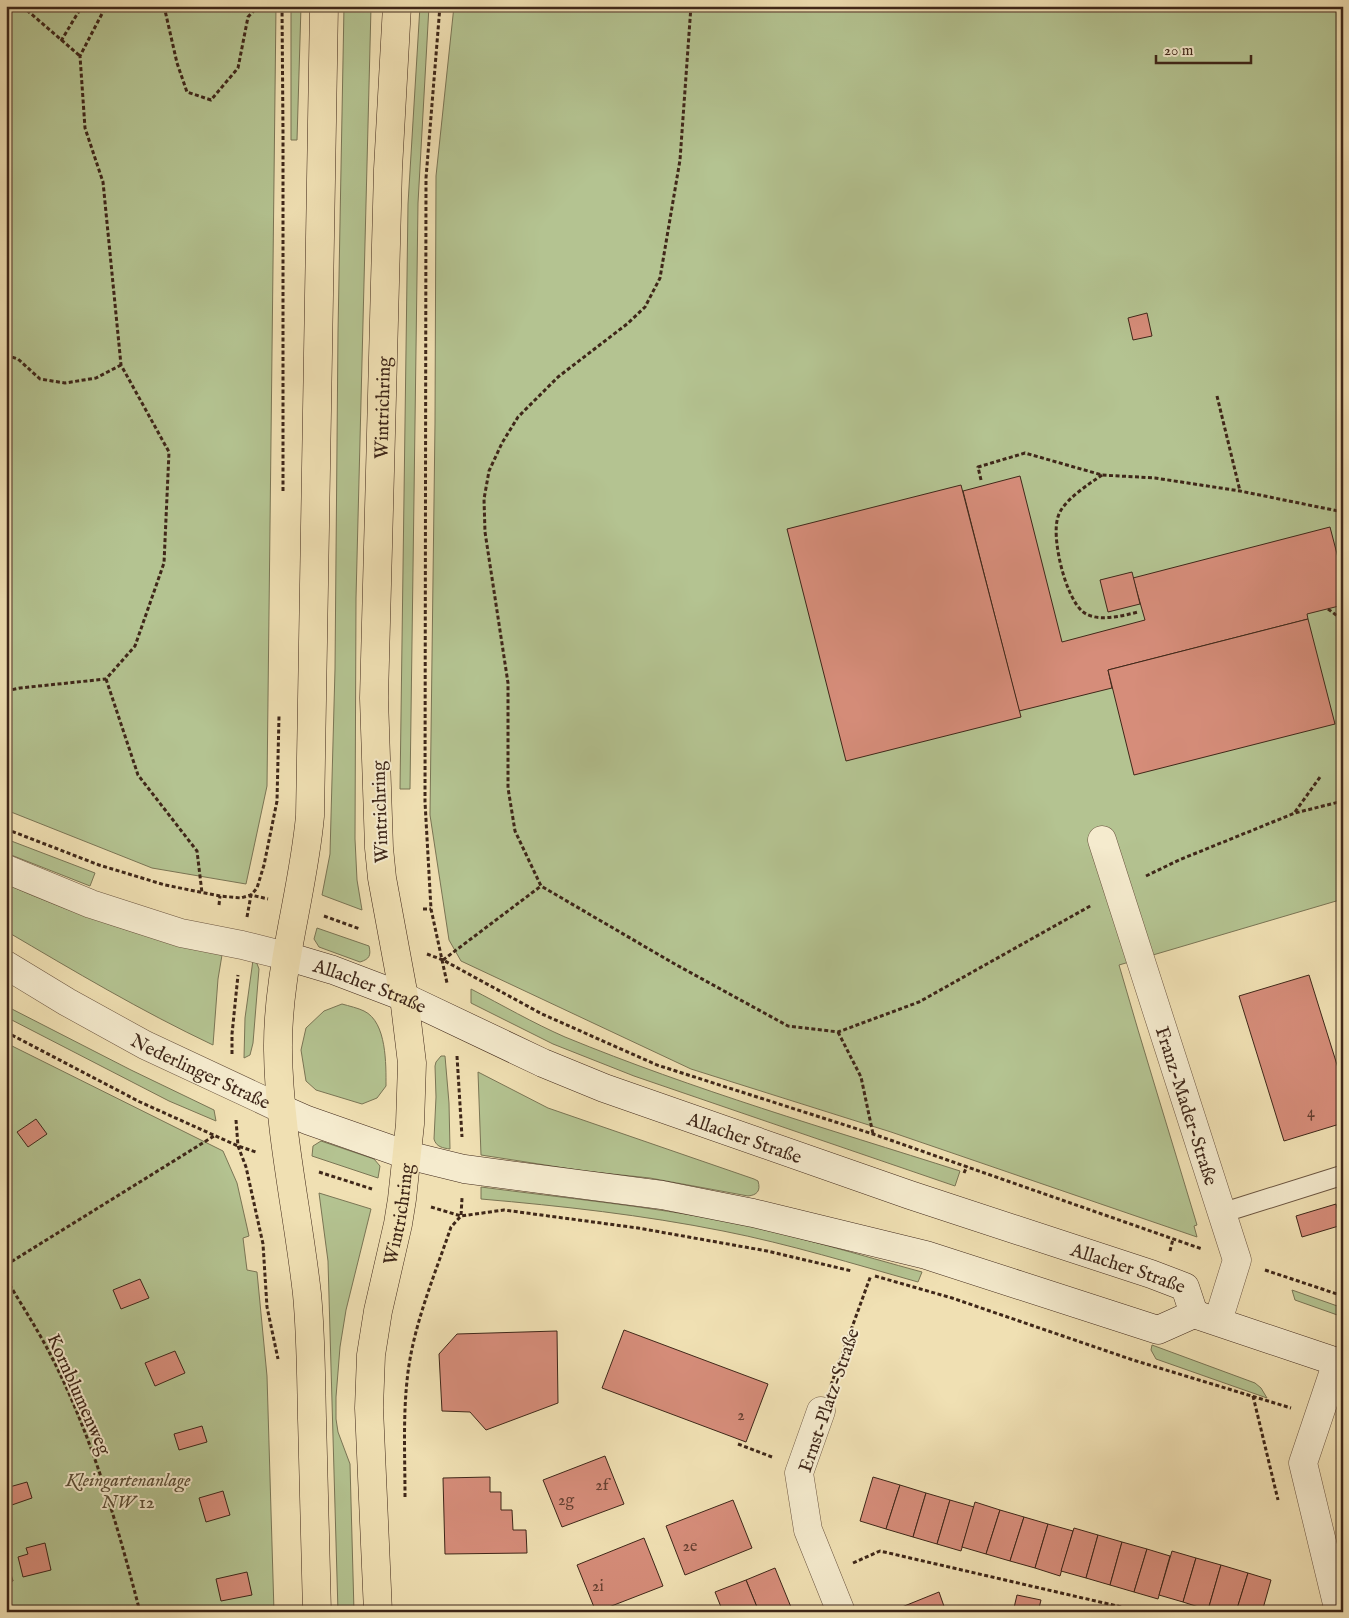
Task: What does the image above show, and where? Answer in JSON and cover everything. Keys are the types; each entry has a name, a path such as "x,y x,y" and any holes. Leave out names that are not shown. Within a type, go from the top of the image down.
{"main road":[{"path":"317,1612 310,1322 282,1109 278,1051 279,1014 286,956 307,852 310,816 324,6"},
{"name":"Wintrichring","path":"378,1612 369,1408 372,1355 378,1312 402,1199 408,1155 412,1063 404,997 386,909 379,848 374,698 388,169 397,6"},
{"name":"Franz-Mader-Straße","path":"1102,840 1237,1260"},
{"path":"6,869 91,904 181,933 286,956"},
{"name":"Allacher Straße","path":"286,956 334,970 404,997 543,1063 604,1088 910,1195 1185,1287 1206,1317 1158,1330 926,1255 754,1213 662,1196 464,1169 408,1155"},
{"name":"Nederlinger Straße","path":"6,965 67,1002 145,1045 307,1120 408,1155"},
{"path":"1237,1260 1206,1317 1340,1363 1318,1416 1303,1463 1340,1612"},
{"name":"Ernst-Platz-Straße","path":"821,1411 799,1472 808,1530 841,1612"}],"lane":[{"path":"1222,1213 1343,1175"}],"path":[{"path":"22,6 80,56"},
{"path":"61,40 82,6"},
{"path":"6,691 106,679 135,646 164,564 169,452 121,365 103,182 85,128 80,56 106,6"},
{"path":"164,6 177,63 187,92 211,100 238,68 248,17 258,6"},
{"path":"282,6 284,134 283,498"},
{"path":"406,1498 405,1432 407,1381 416,1333 451,1226 461,1216 464,1169 454,1021 432,909 425,802 426,178 440,6"},
{"path":"691,6 680,160 660,278 645,307 627,324 558,377 518,417 502,443 489,471 484,499 484,532 508,683 508,788 515,831 541,886 673,963 788,1026 838,1032 919,1002 1119,890 1179,860 1295,813 1343,801"},
{"path":"6,355 18,359 40,379 65,383 96,378 121,365"},
{"path":"1217,396 1240,491"},
{"path":"981,480 978,467 1025,453 1102,475 1155,478 1240,491 1343,512"},
{"path":"1102,475 1077,491 1058,515 1055,538 1064,575 1082,612 1099,618 1138,612"},
{"path":"1328,609 1343,620"},
{"path":"106,679 138,776 197,851 202,893"},
{"path":"278,1366 278,1356 267,1307 262,1244 246,1167 238,1146 232,1086 232,1034 242,945 251,895 257,888 264,866 277,801 279,713"},
{"path":"1295,813 1320,777"},
{"path":"6,829 99,865 165,885 220,896 241,898 251,895 297,907 442,960 542,1014 656,1065 872,1134 1343,1296"},
{"path":"442,960 541,886"},
{"path":"219,905 220,896"},
{"path":"423,909 432,909"},
{"path":"6,1032 140,1102 238,1146 461,1216 504,1210 638,1228 767,1251 852,1271"},
{"path":"838,1032 861,1077 872,1134"},
{"path":"6,1265 215,1135"},
{"path":"964,1173 967,1166"},
{"path":"1130,1231 1133,1224"},
{"path":"862,1273 952,1298 1133,1360 1318,1416"},
{"name":"Ernst-Platz-Straße","path":"821,1411 872,1275"},
{"name":"Kornblumenweg","path":"6,1279 47,1348 77,1415 111,1505 140,1612"},
{"path":"738,1444 801,1467"},
{"path":"826,1574 880,1551 1143,1612"}],"green space":[{"path":"6,6 276,6 267,786 246,884 152,868 6,810"},
{"path":"291,6 301,6 297,140 291,140"},
{"path":"344,6 371,7 356,598 355,839 357,880 362,910 322,895 330,854 335,669 338,332"},
{"path":"420,6 429,6 418,203 410,789 400,789 408,204"},
{"path":"454,6 1343,6 1343,899 1119,965 1197,1225 1194,1226 1197,1237 891,1132 691,1069 461,961 449,940 430,815 436,176"},
{"path":"6,839 95,873 90,886 6,853"},
{"path":"6,884 59,906 139,934 222,955 218,979 213,1045 134,1005 6,931"},
{"path":"317,928 369,946 369,956 366,960 360,962 319,947 314,939"},
{"path":"253,960 256,961 259,969 253,1043 250,1055 244,1058 245,1018"},
{"path":"471,989 553,1032 614,1056 761,1108 960,1171 955,1186 634,1076 553,1044 471,1003"},
{"path":"342,1004 362,1010 372,1017 377,1024 384,1045 386,1086 377,1098 362,1104 316,1090 306,1081 301,1050 306,1028 324,1011"},
{"path":"6,1006 214,1110 216,1121 169,1101 6,1017"},
{"name":"Kleingartenanlage NW 12","path":"6,1043 223,1151 237,1183 249,1236 243,1238 247,1270 257,1272 267,1376 274,1612 6,1612"},
{"path":"441,1056 445,1056 450,1149 442,1148 434,1139 435,1066"},
{"path":"478,1072 548,1108 754,1179 758,1181 759,1190 754,1195 748,1196 650,1178 584,1171 481,1155"},
{"path":"321,1141 374,1159 380,1166 378,1178 312,1156 313,1146"},
{"path":"481,1187 699,1216 803,1239 922,1272 918,1282 797,1248 723,1231 663,1220 481,1199"},
{"path":"319,1193 371,1209 346,1310 340,1347 336,1397 338,1432 350,1464 354,1612 338,1612 328,1261"},
{"path":"1292,1290 1343,1308 1343,1317 1295,1300"},
{"path":"1152,1345 1255,1383 1261,1388 1267,1398 1156,1359 1151,1350"}],"building":[{"path":"1147,313 1152,336 1133,340 1128,318"},
{"path":"1020,476 1062,642 1145,620 1133,578 1330,527 1343,577 1343,605 1307,614 1308,619 1108,670 1112,688 1019,711 963,491"},
{"path":"961,485 1021,717 846,761 787,529"},
{"path":"1132,572 1140,604 1108,612 1100,580"},
{"path":"1308,619 1335,724 1134,775 1108,670"},
{"path":"1309,975 1343,1084 1343,1123 1284,1141 1239,996"},
{"path":"36,1119 47,1134 28,1147 17,1132"},
{"path":"1336,1204 1342,1225 1302,1237 1296,1216"},
{"path":"140,1279 149,1298 121,1309 113,1290"},
{"path":"624,1330 768,1384 746,1442 602,1388"},
{"path":"557,1331 558,1403 486,1430 470,1412 442,1411 439,1354 457,1334"},
{"path":"175,1351 185,1373 155,1386 145,1363"},
{"path":"202,1426 207,1442 179,1450 174,1434"},
{"path":"605,1456 624,1504 562,1527 543,1480"},
{"path":"490,1477 490,1492 501,1492 501,1510 512,1510 513,1530 526,1530 527,1553 445,1554 443,1478"},
{"path":"873,1477 900,1485 886,1529 860,1521"},
{"path":"27,1482 32,1498 6,1507 6,1488"},
{"path":"900,1485 926,1493 913,1537 886,1529"},
{"path":"223,1491 230,1515 206,1522 199,1498"},
{"path":"926,1493 950,1500 937,1544 913,1537"},
{"path":"733,1500 752,1548 685,1575 666,1526"},
{"path":"950,1500 974,1507 961,1551 937,1544"},
{"path":"975,1502 1000,1510 986,1554 962,1547"},
{"path":"1000,1510 1024,1517 1010,1561 986,1554"},
{"path":"1024,1517 1048,1524 1035,1568 1010,1561"},
{"path":"1048,1524 1073,1531 1060,1576 1035,1568"},
{"path":"1074,1528 1098,1535 1086,1578 1061,1571"},
{"path":"1098,1535 1122,1542 1110,1585 1086,1578"},
{"path":"644,1538 663,1586 596,1612 577,1565"},
{"path":"1122,1542 1147,1549 1134,1592 1110,1585"},
{"path":"45,1543 51,1570 23,1577 18,1557 28,1554 26,1548"},
{"path":"1147,1549 1170,1556 1158,1599 1134,1592"},
{"path":"1172,1551 1196,1558 1183,1602 1159,1595"},
{"path":"6,1557 13,1581 6,1583"},
{"path":"1196,1558 1221,1565 1208,1610 1183,1602"},
{"path":"1221,1565 1248,1573 1236,1612 1208,1610"},
{"path":"775,1568 793,1612 759,1612 746,1580"},
{"path":"247,1572 252,1595 221,1601 216,1579"},
{"path":"1248,1573 1271,1580 1262,1612 1236,1612"},
{"path":"746,1580 759,1612 723,1612 715,1592"},
{"path":"939,1592 946,1612 892,1612 892,1611"},
{"path":"1017,1595 1041,1600 1038,1612 1013,1612"}]}
